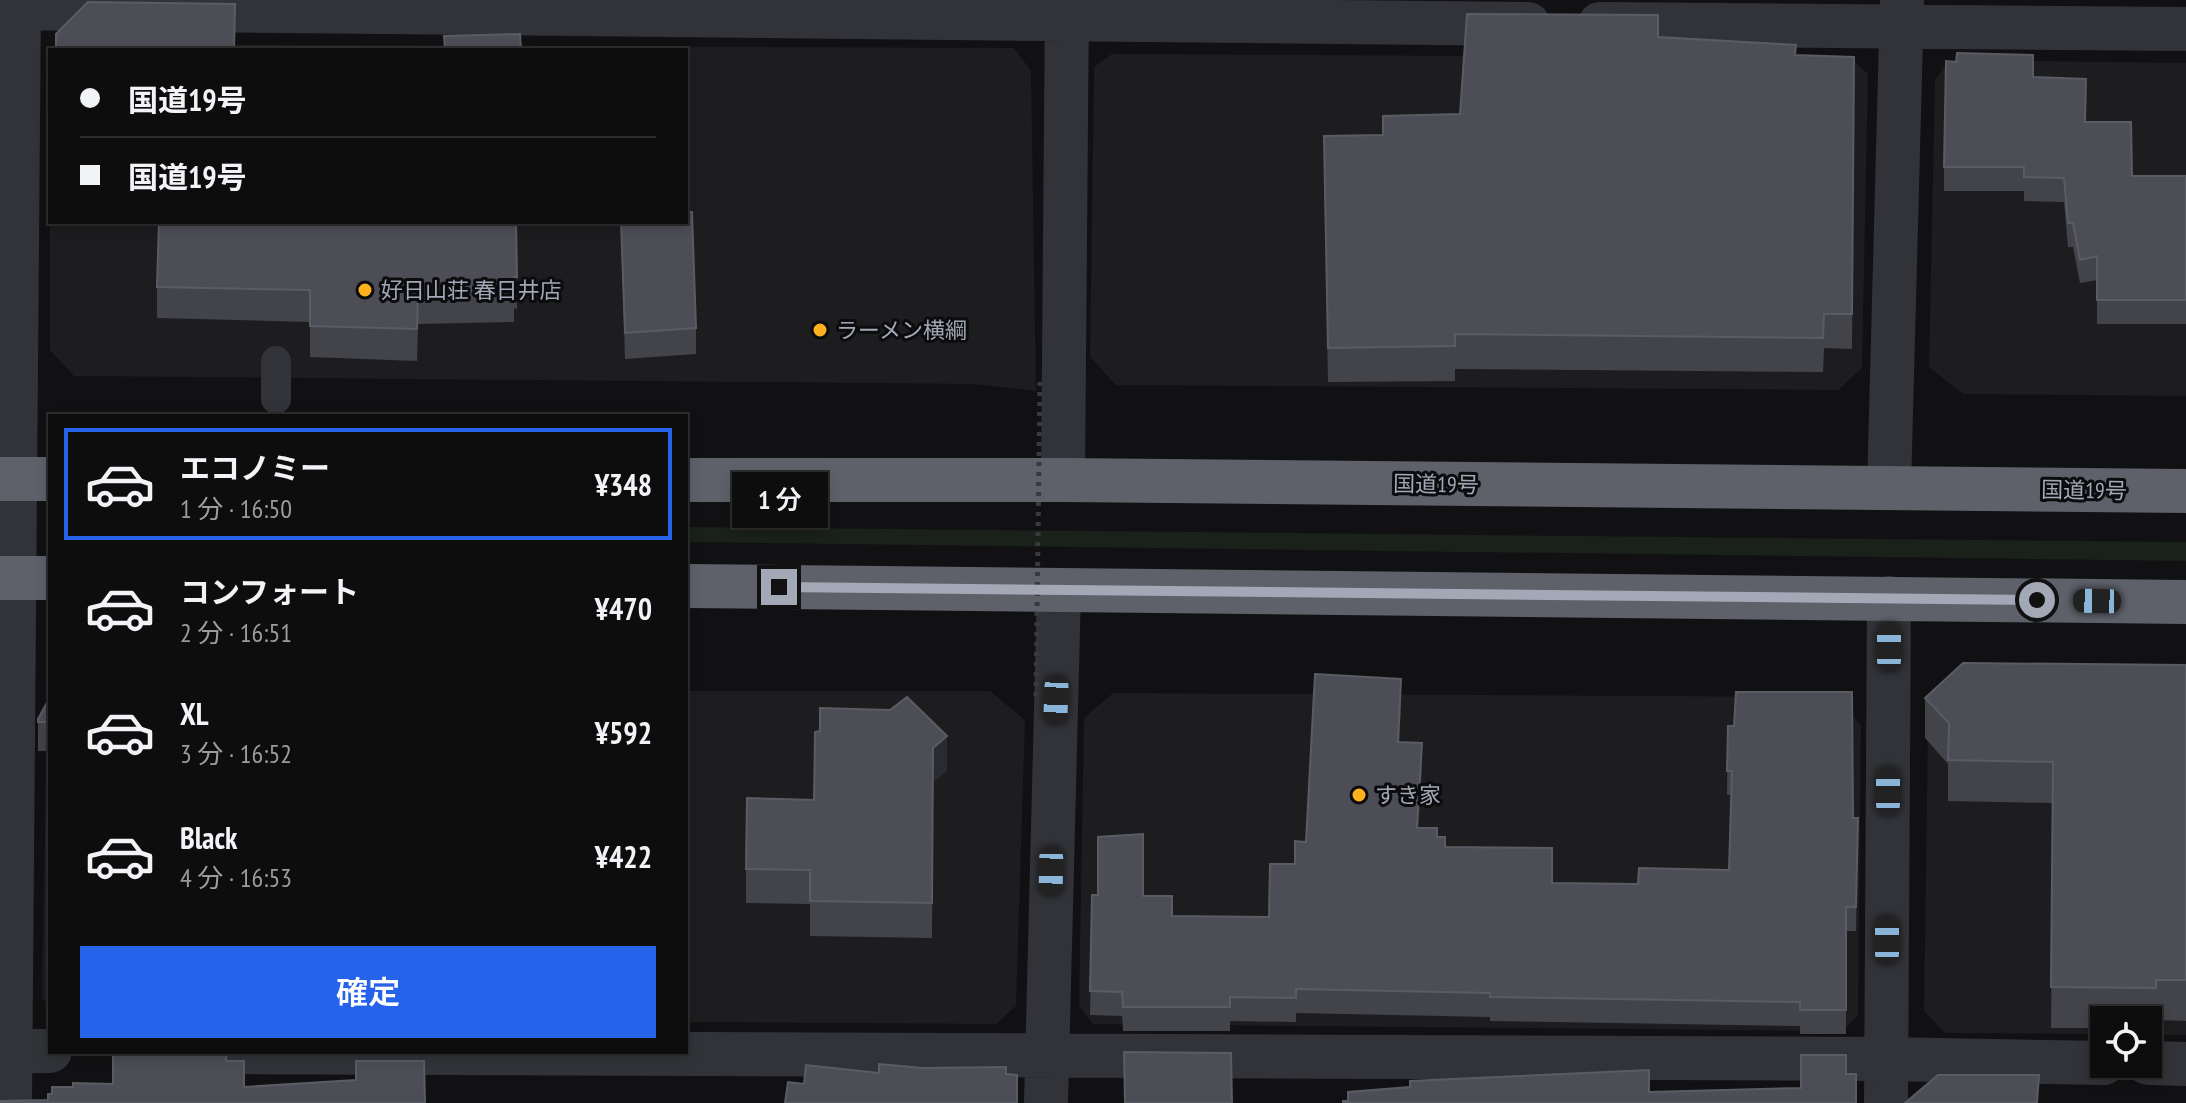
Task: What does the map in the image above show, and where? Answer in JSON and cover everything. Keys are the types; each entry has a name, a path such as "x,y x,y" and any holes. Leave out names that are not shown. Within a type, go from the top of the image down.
{"highway":[{"name":"国道19号","path":"688,480 1063,480 2186,491"},
{"path":"688,586 2186,602"}],"street":[{"path":"10,1103 20,1051 21,479 13,5 1902,13 2186,29"},
{"path":"1063,480 1063,197 1067,10"},
{"path":"1889,488 1902,13"},
{"path":"1046,1103 1059,590"},
{"path":"1886,1103 1889,598"},
{"path":"552,1054 1887,1059 2090,1063"},
{"path":"2162,1063 2186,1064"}],"lane":[{"path":"276,361 276,399"}],"path":[{"path":"1036,696 1040,378"}],"shaded area":[{"path":"68,44 1014,48 1031,71 1036,391 973,384 74,376 50,350 50,224 688,224 688,48 63,48"},
{"path":"1112,54 1851,58 1868,74 1862,368 1838,390 1116,385 1090,357 1094,67"},
{"path":"1949,60 2186,63 2186,396 1963,394 1929,367 1935,80"},
{"path":"688,527 2186,542 2186,561 688,542"},
{"path":"688,691 990,691 1025,720 1016,1006 996,1024 688,1022"},
{"path":"1113,693 1836,697 1861,725 1858,1016 1842,1031 1093,1024 1079,1006 1084,718"},
{"path":"2186,702 2186,1035 2162,1035 2162,1006 2090,1006 2090,1034 1945,1033 1924,1011 1928,724"},
{"path":"48,713 48,1005 42,998"}],"building":[{"path":"88,2 235,4 234,48 56,48 56,34"},
{"path":"1467,14 1658,15 1658,37 1796,45 1795,55 1854,57 1852,314 1824,314 1823,338 1455,334 1455,346 1328,348 1324,136 1383,135 1383,116 1460,114"},
{"path":"520,34 521,48 445,48 444,36"},
{"path":"1957,53 2033,55 2033,77 2086,79 2085,122 2131,122 2132,176 2186,176 2186,300 2097,300 2097,256 2080,260 2073,223 2068,223 2064,178 2024,177 2024,167 1944,167 1946,61 1956,62"},
{"path":"688,212 692,212 696,328 625,333 621,224 688,224"},
{"path":"159,224 516,224 517,277 514,277 514,291 418,292 417,329 310,326 310,290 157,287"},
{"path":"1963,663 2186,665 2186,980 2156,980 2156,988 2051,987 2053,762 1948,760 1949,723 1925,698"},
{"path":"1315,674 1401,679 1398,742 1422,743 1417,828 1437,828 1437,837 1445,837 1445,847 1552,848 1552,883 1638,884 1639,868 1729,870 1732,771 1727,771 1728,726 1734,726 1736,692 1852,692 1853,818 1858,818 1856,907 1846,907 1846,1010 1800,1010 1800,1002 1490,997 1490,993 1296,989 1296,998 1230,997 1230,1007 1123,1007 1122,992 1090,991 1092,895 1098,895 1098,837 1143,834 1143,896 1172,896 1172,916 1269,917 1270,864 1295,864 1295,841 1306,842"},
{"path":"907,697 947,736 933,748 932,903 810,901 810,870 746,869 747,798 814,800 815,732 820,731 820,708 890,710"},
{"path":"48,701 48,722 38,722"},
{"path":"1124,1052 1231,1053 1232,1103 1125,1103"},
{"path":"113,1054 226,1054 226,1061 244,1061 244,1087 356,1080 356,1061 424,1061 425,1103 0,1103 48,1100 52,1087 73,1087 73,1083 113,1084"},
{"path":"1801,1055 1846,1055 1846,1074 1856,1074 1856,1103 1343,1103 1348,1101 1348,1092 1410,1087 1410,1081 1649,1070 1649,1092 1801,1088"},
{"path":"879,1064 923,1068 1006,1067 1006,1074 1017,1075 1017,1103 785,1103 788,1082 804,1084 806,1065 879,1073"},
{"path":"1938,1075 2039,1075 2037,1103 1905,1103"}],"place":[{"name":"好日山荘 春日井店","path":"365,290"},
{"name":"ラーメン横綱","path":"820,330"},
{"name":"すき家","path":"1359,795"}],"route":[{"path":"779,587 2037,600"}]}
